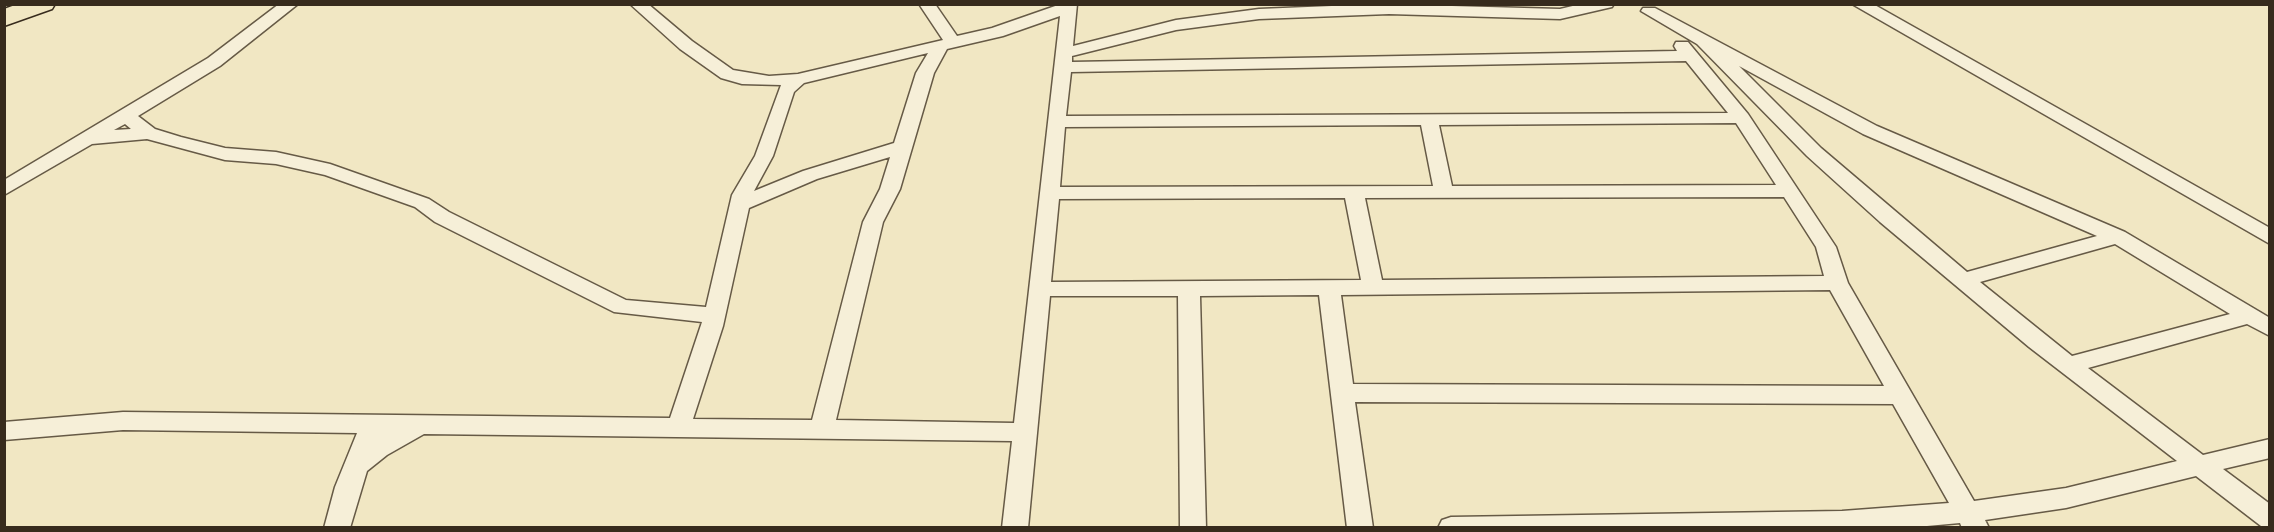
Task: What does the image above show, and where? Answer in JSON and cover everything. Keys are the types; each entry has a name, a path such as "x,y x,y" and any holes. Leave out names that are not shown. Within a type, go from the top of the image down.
{"main road":[{"path":"4,18 43,4"}],"street":[{"path":"4,189 239,46 290,4"},
{"path":"638,4 687,45 727,74 751,80 798,80 997,32 1068,6 1016,528"},
{"path":"927,4 947,44"},
{"path":"1063,60 1176,25 1260,14 1389,9 1560,14 1606,4"},
{"path":"1860,4 2000,81 2270,237"},
{"path":"1646,8 1697,48 1963,280 2069,365 2270,519"},
{"path":"822,429 873,222 890,189 924,74 947,44"},
{"path":"1063,60 1369,60 1697,48 1870,130 2118,237 2270,328"},
{"path":"1697,48 1826,247 1837,283 1972,520"},
{"path":"679,426 715,315 742,195 764,156 786,90 798,80"},
{"path":"125,115 148,133"},
{"path":"1057,122 1429,122 1742,118"},
{"path":"1429,122 1444,192"},
{"path":"88,139 148,133 225,153 276,158 330,170 422,203 442,217 484,236 622,308 715,315"},
{"path":"741,204 810,175 904,146"},
{"path":"1051,193 1790,191"},
{"path":"1354,192 1373,288"},
{"path":"1963,280 2118,237"},
{"path":"1041,289 1837,283"},
{"path":"1189,288 1193,528"},
{"path":"1329,288 1360,528"},
{"path":"2069,365 2250,316"},
{"path":"1343,393 1901,395"},
{"path":"4,430 123,421 1026,432"},
{"path":"337,528 357,464 373,424"},
{"path":"357,464 378,448 406,435 420,424"},
{"path":"1451,528 1972,520 2270,448"}]}
